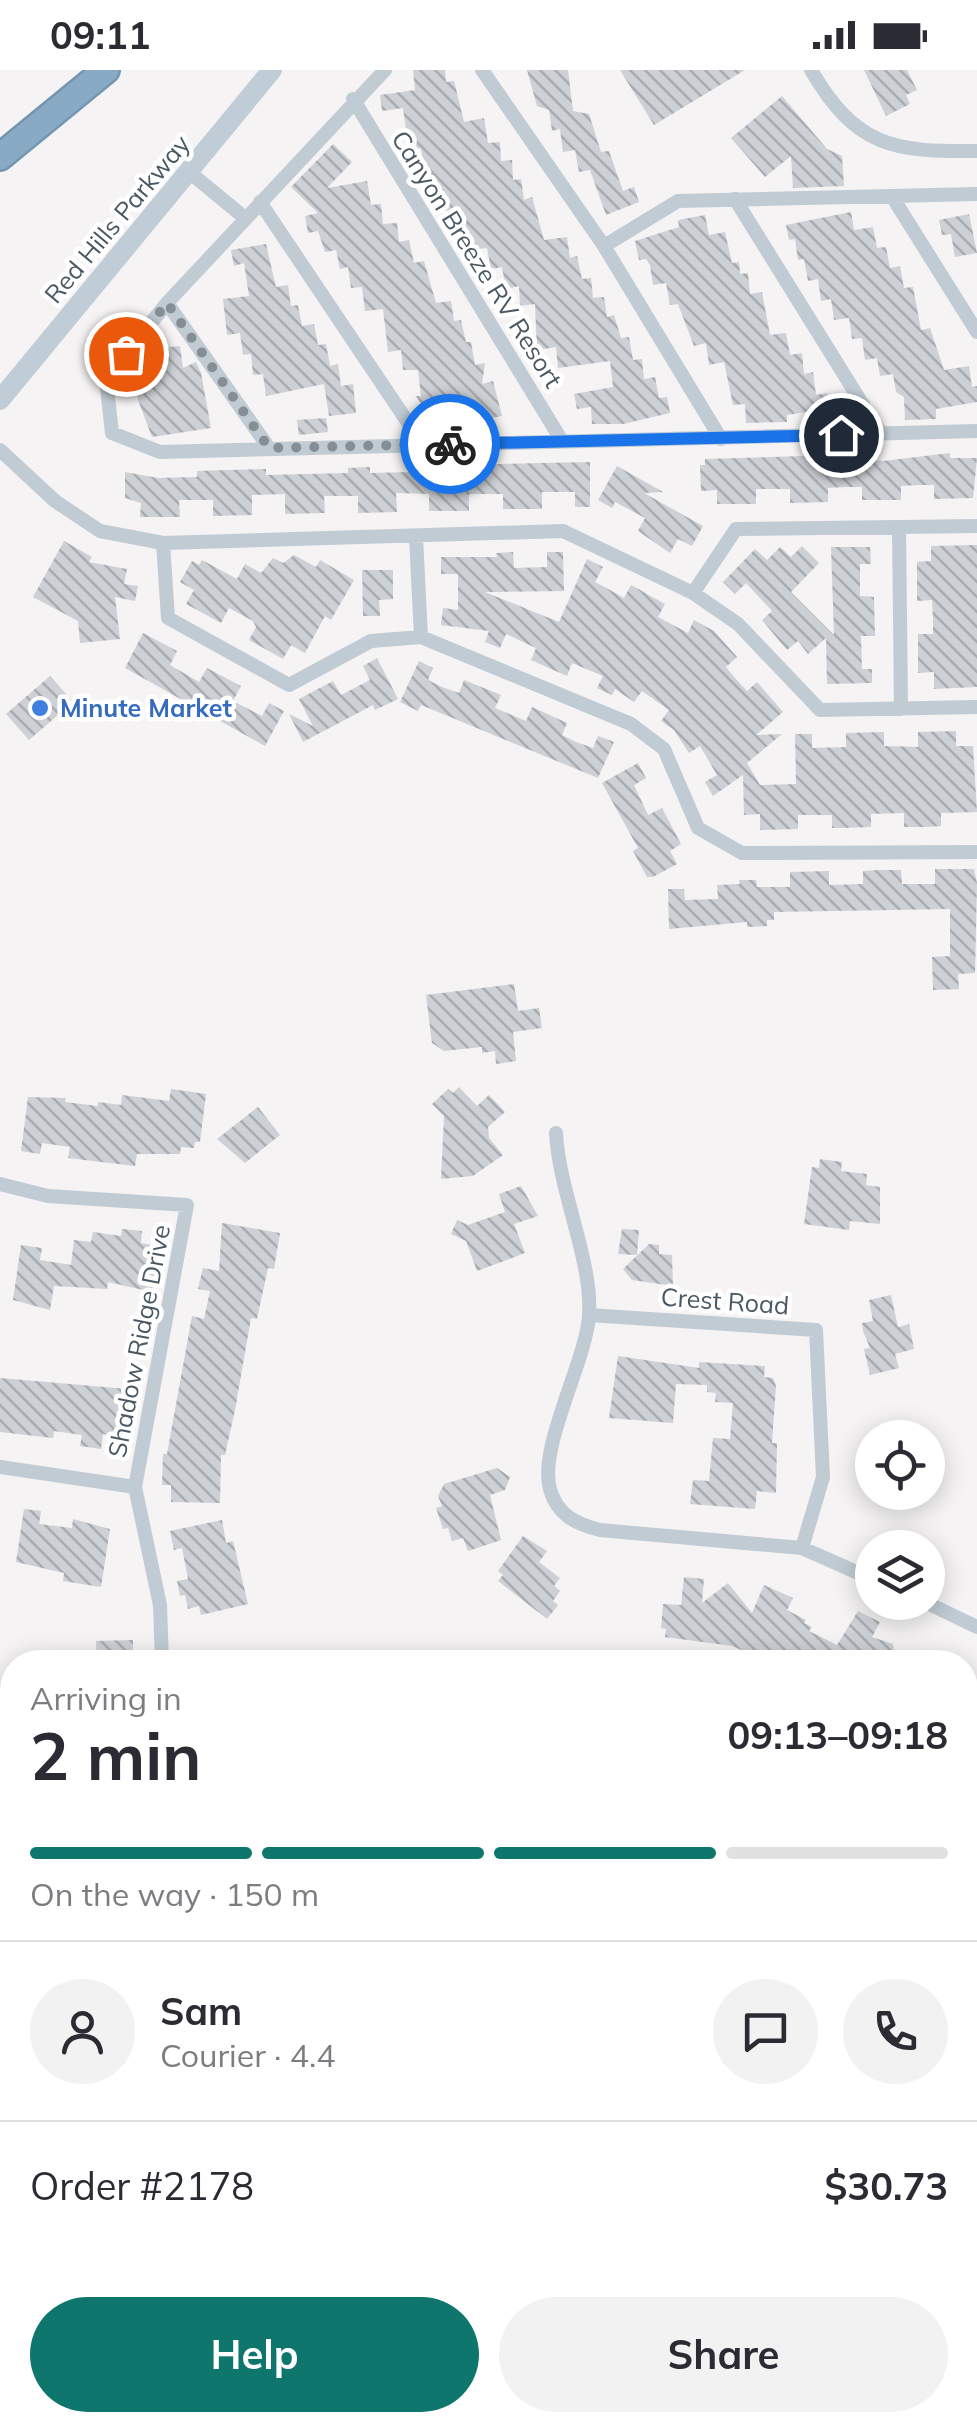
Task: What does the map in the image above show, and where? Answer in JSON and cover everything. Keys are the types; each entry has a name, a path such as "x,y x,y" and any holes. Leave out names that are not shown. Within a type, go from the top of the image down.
{"highway":[{"path":"0,157 106,70"}],"main road":[{"name":"Red Hills Parkway","path":"0,400 272,70"}],"street":[{"path":"384,70 352,99 167,303 106,379 112,433 160,452 977,431"},
{"path":"482,70 604,246 722,438"},
{"path":"811,70 845,120 876,140 916,152 977,151"},
{"name":"Canyon Breeze RV Resort","path":"352,99 562,441"},
{"path":"188,171 245,218"},
{"path":"604,246 678,201 977,194"},
{"path":"894,198 977,332"},
{"path":"735,199 880,434"},
{"path":"260,202 423,445"},
{"path":"167,303 269,448"},
{"path":"0,450 56,500 100,531 163,543 563,531 693,593 738,624 820,710 977,708"},
{"path":"693,593 736,528 977,526"},
{"path":"899,527 902,709"},
{"path":"416,537 422,637"},
{"path":"163,543 168,618 289,686 371,640 422,637 631,724 664,749 698,828 742,853 977,852"},
{"path":"556,1133 558,1173 577,1238 589,1315 547,1471 559,1508 575,1524 600,1530 802,1548 855,1571"},
{"name":"Shadow Ridge Drive","path":"0,1184 48,1196 187,1206 135,1487 160,1605 162,1650"},
{"name":"Crest Road","path":"589,1315 816,1330 823,1477 802,1548"},
{"path":"0,1467 135,1487"},
{"path":"945,1612 977,1627"}],"building":[{"path":"413,70 445,70 446,82 454,81 464,122 484,118 488,143 500,142 501,161 512,160 513,180 521,179 524,200 532,197 544,240 567,237 570,258 577,256 582,279 591,278 593,298 604,297 607,317 614,315 621,338 629,337 633,360 642,359 644,379 655,377 659,398 667,397 670,413 623,424 592,424 591,407 577,409 574,394 613,387 610,361 558,368 556,347 537,350 535,304 520,306 519,286 506,289 502,267 491,269 487,248 469,250 457,209 443,211 440,189 432,190 430,169 424,170 421,148 409,150 403,108 382,111 380,95 415,90"},
{"path":"527,70 568,70 573,111 589,114 601,152 609,151 623,191 634,187 639,202 606,215 590,170 579,172 575,150 563,152 560,129 552,131 549,110 537,106"},
{"path":"620,70 745,70 654,125"},
{"path":"864,70 907,70 917,90 906,95 910,104 886,116"},
{"path":"782,96 827,149 842,156 844,186 793,188 791,156 765,177 731,138"},
{"path":"333,144 352,162 327,188 367,181 371,205 381,204 383,224 397,223 399,242 409,240 414,263 424,261 436,303 451,301 454,321 461,320 466,342 471,342 475,365 485,363 482,384 493,381 502,416 476,421 476,425 439,427 438,410 426,412 416,396 421,396 418,370 403,370 401,350 388,352 383,309 365,311 362,287 351,288 348,267 340,269 336,250 325,252 318,231 308,233 305,216 318,213 291,187"},
{"path":"851,212 854,230 873,227 877,248 886,247 890,268 900,266 904,288 913,287 921,330 930,328 944,370 969,366 972,387 977,386 977,402 936,409 936,419 905,420 904,397 896,392 893,374 880,376 877,358 865,360 862,338 852,339 849,318 834,320 831,299 821,301 818,279 808,281 804,259 798,260 795,239 789,240 786,225"},
{"path":"969,214 977,253 955,257 951,234 942,235 939,220"},
{"path":"705,215 709,235 725,232 732,263 739,262 740,274 748,273 750,294 762,292 770,335 786,333 790,355 802,353 804,374 813,372 816,395 827,393 830,408 787,415 787,422 746,423 745,404 733,405 724,362 709,365 706,343 694,346 678,304 670,305 666,283 653,285 650,265 646,259 639,260 635,241 679,227 678,220"},
{"path":"266,244 276,287 288,285 291,306 298,305 302,326 314,324 318,345 326,344 330,366 338,364 341,386 353,384 356,413 329,416 324,384 266,396 263,374 253,375 251,354 243,355 240,333 227,335 223,299 249,296 244,263 234,266 231,250"},
{"path":"180,346 183,368 196,362 201,373 211,428 152,437 138,400 137,376 153,374 150,349"},
{"path":"326,418 328,432 299,435 297,420"},
{"path":"950,453 950,458 977,458 973,498 934,499 934,485 918,485 901,486 901,500 862,500 862,487 844,487 828,488 828,502 790,503 790,489 756,489 756,504 717,504 717,490 701,491 700,465 705,465 705,459 805,456 883,461"},
{"path":"590,462 590,507 575,507 575,492 542,492 542,509 503,509 503,494 469,494 469,511 429,511 429,494 396,493 397,512 358,513 358,496 324,496 325,513 285,514 285,494 252,495 252,515 213,516 213,500 179,500 180,517 140,517 141,503 125,498 125,472 158,478 197,477 197,471 266,469 266,475 348,473 348,468 370,467 370,473 413,472 413,466"},
{"path":"617,466 663,492 644,493 703,526 692,546 678,539 670,553 638,531 645,518 615,502 612,508 598,500"},
{"path":"64,541 92,557 89,562 127,569 124,584 138,586 135,601 115,597 120,639 80,643 78,621 33,597"},
{"path":"977,545 977,687 934,689 934,672 918,673 918,634 933,634 933,618 932,600 917,601 917,562 931,561 931,546"},
{"path":"802,546 819,563 791,592 834,635 831,547 870,547 871,564 860,564 860,596 874,597 875,636 861,636 862,669 872,669 872,683 827,684 826,638 808,654 798,641 787,650 762,620 772,611 746,583 735,594 723,582 755,549 767,560 780,547 791,557"},
{"path":"513,552 514,568 547,567 547,552 563,552 564,591 485,592 559,622 587,559 603,567 595,582 624,598 631,585 665,604 658,617 688,633 694,620 714,631 737,657 726,667 735,678 747,691 757,682 783,712 756,735 782,734 747,763 760,785 796,784 795,734 812,734 812,748 846,747 846,733 884,732 884,746 918,747 918,732 956,731 956,746 973,746 977,812 941,813 941,826 927,827 904,827 904,813 871,814 871,827 843,828 832,828 832,815 798,815 798,829 760,830 760,814 744,815 743,775 713,796 705,782 717,775 700,746 689,753 674,730 661,721 669,710 642,691 634,702 615,689 612,695 597,688 603,676 572,663 567,676 531,660 536,648 506,634 500,648 485,642 489,631 441,625 443,608 458,610 458,574 441,574 441,557 497,557 496,553"},
{"path":"294,555 316,567 320,560 354,580 331,620 325,616 305,653 291,645 283,659 249,640 256,627 253,621 229,608 221,623 186,604 194,590 180,582 192,561 199,565 202,560 237,579 245,564 261,573 273,558 283,563"},
{"path":"362,570 393,570 393,599 379,600 380,616 363,616"},
{"path":"143,633 177,651 170,665 199,682 207,668 241,686 233,701 262,716 269,703 284,711 265,746 125,668"},
{"path":"377,658 398,699 375,710 373,705 303,742 289,714 313,726 299,699 333,681 341,695 370,680 363,666"},
{"path":"419,661 433,668 428,680 442,687 459,693 464,680 501,695 495,708 526,721 532,707 567,723 562,735 576,742 593,748 598,736 614,742 598,778 421,705 418,711 400,702"},
{"name":"Minute Market","path":"50,676 73,702 29,740 6,714"},
{"path":"638,763 646,778 634,785 648,815 662,808 681,844 670,851 677,864 653,877 647,877 633,851 638,848 602,783"},
{"path":"935,869 974,869 977,883 975,973 958,974 959,989 933,990 932,957 950,956 950,909 774,912 774,920 767,920 767,926 747,927 747,922 669,929 668,889 684,889 685,900 718,899 717,885 740,884 739,880 756,880 757,887 790,887 790,872 829,871 829,885 863,884 863,871 879,870 901,870 902,884 935,884"},
{"path":"514,984 518,1011 539,1008 542,1028 513,1032 516,1061 496,1064 495,1051 482,1053 482,1047 444,1051 432,1043 426,995"},
{"path":"459,1087 477,1106 489,1095 505,1112 488,1127 489,1138 503,1155 473,1176 441,1179 444,1116 432,1104 448,1089 453,1093"},
{"path":"171,1089 206,1094 200,1142 195,1142 194,1148 181,1147 180,1154 137,1154 135,1166 68,1158 70,1147 42,1143 40,1154 21,1151 28,1097 121,1105 122,1095 169,1101"},
{"path":"258,1107 280,1135 245,1163 217,1139"},
{"path":"820,1159 842,1162 841,1171 867,1174 866,1185 880,1187 880,1224 850,1221 849,1230 804,1224 812,1167 819,1168"},
{"path":"521,1186 538,1216 514,1224 525,1253 477,1271 466,1241 451,1234 457,1220 468,1225 505,1212 499,1194"},
{"path":"222,1223 280,1233 274,1269 268,1268 257,1319 251,1318 235,1410 225,1455 221,1455 220,1503 171,1502 171,1485 162,1485 163,1454 167,1454 192,1316 204,1319 210,1291 198,1289 203,1268 219,1271"},
{"path":"122,1229 142,1231 141,1243 158,1246 152,1292 108,1282 107,1289 54,1286 50,1310 13,1300 21,1245 42,1248 40,1260 71,1265 74,1240 91,1242 93,1232 121,1236"},
{"path":"622,1229 639,1230 637,1255 618,1254"},
{"path":"649,1244 659,1245 659,1254 672,1255 673,1286 632,1280 623,1269"},
{"path":"891,1295 898,1327 909,1324 914,1349 895,1354 899,1368 870,1375 864,1349 870,1348 862,1323 873,1321 869,1300"},
{"path":"618,1356 699,1368 699,1362 765,1366 764,1377 773,1378 776,1386 772,1443 777,1443 776,1493 757,1491 755,1509 690,1504 693,1480 709,1481 713,1438 730,1439 733,1403 715,1402 716,1393 707,1392 707,1385 676,1384 673,1423 609,1418"},
{"path":"0,1378 128,1389 120,1437 103,1434 101,1449 80,1446 82,1435 54,1431 53,1438 0,1432"},
{"path":"497,1468 510,1477 505,1490 490,1495 501,1540 468,1551 463,1538 452,1541 448,1528 443,1529 436,1508 442,1506 438,1496 444,1484"},
{"path":"24,1509 41,1511 39,1524 72,1528 73,1519 110,1529 101,1587 63,1581 64,1573 16,1562"},
{"path":"222,1520 226,1543 233,1541 248,1604 201,1615 199,1606 188,1609 185,1595 180,1596 177,1581 188,1579 182,1548 174,1550 170,1531"},
{"path":"523,1536 547,1551 539,1562 560,1578 554,1586 560,1591 553,1601 558,1605 547,1619 498,1581 503,1575 498,1571"},
{"path":"684,1577 704,1579 702,1603 728,1583 752,1613 764,1585 793,1598 787,1610 806,1620 804,1623 812,1627 809,1631 837,1645 855,1616 855,1620 880,1622 872,1637 893,1644 894,1650 741,1650 665,1637 666,1629 661,1628 663,1604 681,1605"},
{"path":"133,1640 133,1650 96,1650 96,1641"}],"way so far":[{"path":"126,354 167,303 269,448 450,444"}],"place":[{"name":"Minute Market","path":"40,708"}],"route":[{"path":"450,444 841,435"}]}
